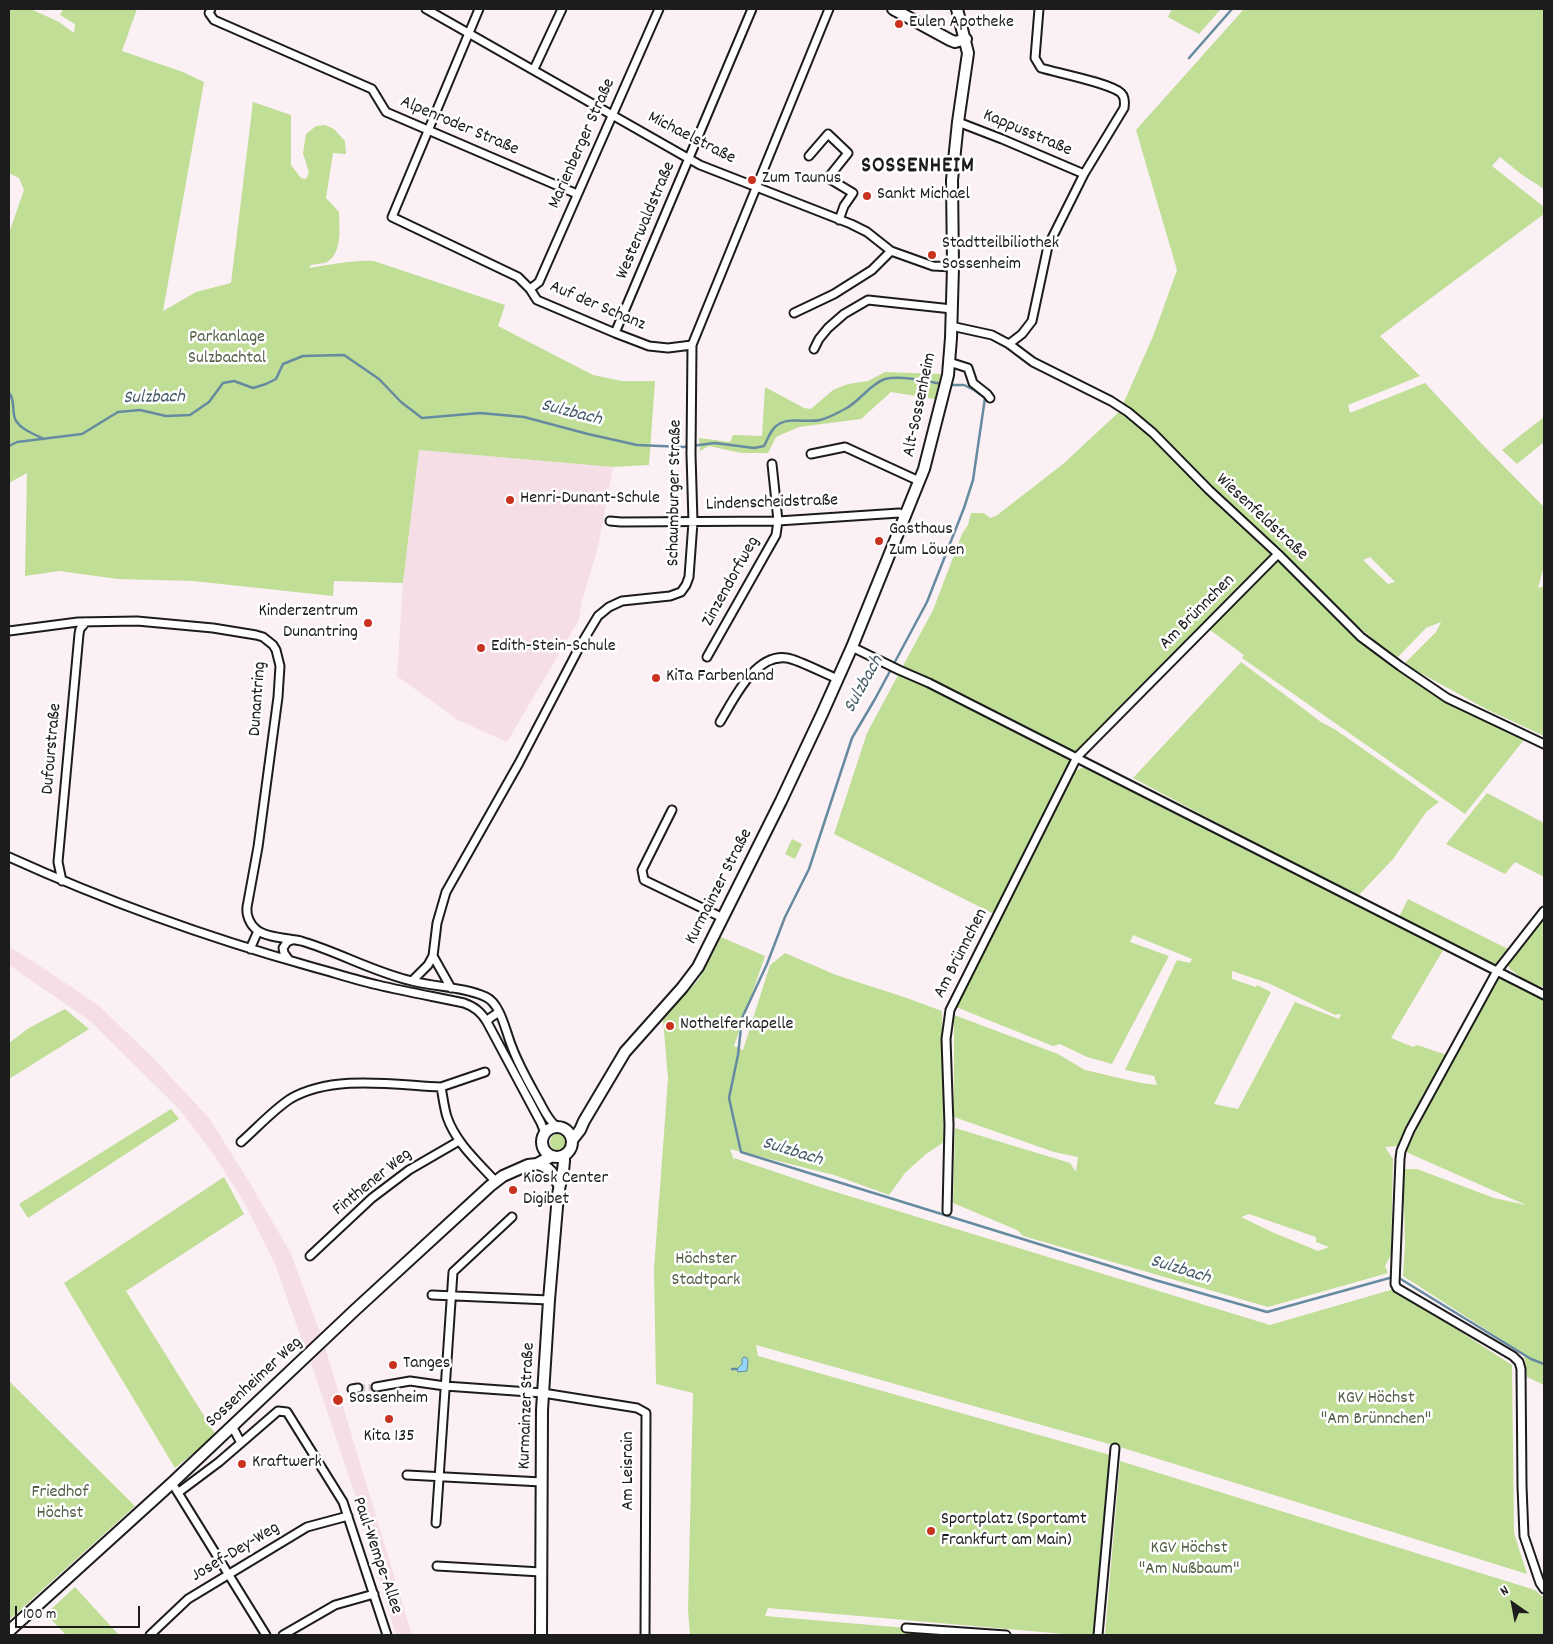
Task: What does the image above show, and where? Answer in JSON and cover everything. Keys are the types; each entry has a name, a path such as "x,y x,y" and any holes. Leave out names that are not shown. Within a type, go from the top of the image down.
{"main road":[{"path":"893,9 954,42 966,39"},
{"name":"Alt-Sossenheim","path":"852,647 924,469 948,375 952,326 952,180 958,122 968,61 966,39 957,9"},
{"name":"Kurmainzer Straße","path":"573,1139 625,1052 691,977 723,918 784,794 852,647"},
{"path":"560,1181 542,1165 533,1164 539,1153 543,1138 550,1128 584,1121"},
{"path":"543,1138 545,1151 557,1156 570,1150 573,1139 571,1135 560,1127"},
{"name":"Kurmainzer Straße","path":"541,1635 543,1393 560,1181 564,1173 557,1156"},
{"name":"Sossenheimer Weg","path":"9,1631 172,1483 361,1304 496,1182 503,1176 557,1156"}],"street":[{"name":"Alpenroder Straße","path":"211,9 209,13 214,20 372,89 386,112 577,194"},
{"name":"Michaelstraße","path":"426,9 700,165 851,224 867,232 891,250 933,266 953,266"},
{"path":"429,131 479,9"},
{"path":"534,69 562,9"},
{"name":"Marienberger Straße","path":"530,289 539,282 659,9"},
{"name":"Westerwaldstraße","path":"616,334 752,9"},
{"name":"Schaumburger Straße","path":"433,956 437,923 446,892 598,616 609,607 622,602 670,596 681,592 689,577 693,522 691,454 692,345 829,9"},
{"path":"1010,344 1022,334 1032,321 1048,246 1084,174 1124,108 1125,99 1121,93 1106,85 1041,68 1035,58 1039,9"},
{"name":"Kappusstraße","path":"958,122 1084,174"},
{"name":"Auf der Schanz","path":"429,131 392,217 518,278 530,289 537,300 616,334 649,346 668,348 692,345"},
{"path":"809,156 828,134 848,153 828,178 853,192 844,206 839,220"},
{"path":"794,313 834,294 872,270 891,250"},
{"path":"814,349 828,328 844,314 868,300 952,309"},
{"name":"Wiesenfeldstraße","path":"952,326 992,336 1010,344 1033,362 1111,401 1138,420 1191,473 1278,554 1361,637 1447,698 1544,744"},
{"path":"950,362 968,368 973,383 990,398"},
{"path":"811,454 845,447 919,481"},
{"path":"772,464 778,521"},
{"name":"Lindenscheidstraße","path":"610,521 778,521 899,513 905,516"},
{"name":"Zinzendorfweg","path":"707,657 776,535 778,521"},
{"name":"Am Brünnchen","path":"946,1211 949,1125 946,1039 950,1010 1077,758 1278,554"},
{"name":"Dunantring","path":"9,631 86,622 137,621 256,634 269,640 276,650 280,666 278,697 258,847 246,912 258,931"},
{"name":"Dufourstraße","path":"62,881 58,862 79,634 82,625 86,622"},
{"path":"852,647 929,683 1544,995"},
{"path":"720,722 744,683 762,664 774,657 789,658 838,679"},
{"path":"672,810 642,870 644,880 723,918"},
{"path":"9,857 62,881 192,930 250,949 376,985 464,1002 478,1010 487,1022 539,1119 543,1138"},
{"path":"1544,911 1497,971 1410,1130 1401,1151 1398,1175 1395,1284 1396,1288 1506,1352 1519,1362 1521,1369 1524,1536 1540,1583 1544,1589"},
{"path":"250,949 258,931 330,950 377,971 412,981 486,996 494,1003 499,1012 520,1065 546,1115 560,1127"},
{"path":"289,960 283,948 287,942 292,940"},
{"path":"412,981 428,965 433,956"},
{"path":"433,956 451,988"},
{"path":"487,1022 488,1019 499,1012"},
{"path":"494,1037 504,1031 505,1026"},
{"path":"510,1066 520,1065"},
{"path":"241,1142 290,1100 312,1089 332,1084 357,1083 441,1087 485,1072"},
{"path":"441,1087 447,1119 459,1142 496,1182"},
{"name":"Finthener Weg","path":"310,1256 372,1198 410,1170 459,1142"},
{"path":"436,1523 453,1272 512,1217"},
{"path":"432,1295 549,1300"},
{"path":"376,1387 410,1381 445,1386 543,1393"},
{"name":"Am Leisrain","path":"543,1393 637,1408 646,1413 644,1635"},
{"name":"Sossenheimer Weg","path":"180,1492 278,1411 287,1412"},
{"name":"Paul-Wempe-Allee","path":"287,1412 343,1502 386,1635"},
{"path":"232,1426 241,1443"},
{"path":"1098,1635 1115,1448"},
{"path":"407,1475 542,1482"},
{"path":"172,1483 180,1492 266,1635"},
{"name":"Josef-Dey-Weg","path":"150,1635 188,1599 307,1527 348,1516"},
{"path":"437,1566 542,1572"},
{"path":"282,1635 335,1605 374,1594"},
{"path":"906,1628 1006,1635"}],"shaded area":[{"path":"419,450 613,467 598,547 582,601 579,620 507,742 458,720 397,676 403,583"},
{"path":"9,947 98,1005 153,1058 209,1118 253,1188 291,1254 321,1335 305,1349 275,1264 243,1200 212,1152 180,1110 90,1021 9,965"},
{"path":"325,1347 412,1635 396,1635 355,1495 311,1363"}],"green space":[{"name":"Parkanlage Sulzbachtal","path":"9,9 31,9 59,22 74,33 75,24 60,15 63,9 137,9 122,51 183,72 204,82 163,311 196,292 231,283 253,102 291,115 291,165 301,178 306,179 309,173 303,153 306,134 316,126 325,125 334,129 345,141 346,154 333,153 326,198 339,212 338,246 332,258 327,262 311,265 309,268 350,262 374,261 505,305 498,326 593,375 622,381 655,381 649,465 613,467 419,450 403,583 334,581 333,596 193,581 118,579 59,571 25,576 27,473 9,483 9,233 24,190 19,178 9,173"},
{"path":"1172,9 1221,9 1199,34 1168,17"},
{"path":"1244,9 1544,9 1544,189 1500,157 1492,166 1544,207 1544,214 1380,336 1420,376 1348,405 1350,413 1425,383 1544,507 1544,566 1538,588 1544,586 1544,736 1488,710 1404,664 1436,632 1441,622 1426,628 1396,659 1339,610 1279,547 1077,751 1022,863 994,914 834,834 867,733 933,610 962,534 968,525 971,513 984,513 990,518 996,516 1063,464 1120,411 1154,334 1177,270 1136,130","holes":["1370,557 1395,582 1388,584 1363,560"]},
{"path":"885,372 941,374 935,399 891,392 861,419 799,427 776,437 768,453 741,453 709,446 700,451 699,438 730,442 733,435 762,436 765,387 804,408 811,409 833,390 848,384 868,381"},
{"path":"1544,417 1544,442 1517,464 1502,450"},
{"path":"1277,558 1308,590 1312,588 1361,637 1447,698 1527,736 1465,814 1242,658 1244,655 1210,630 1212,623"},
{"path":"1241,662 1321,722 1336,730 1439,802 1427,811 1393,859 1359,895 1270,851 1133,778"},
{"path":"1086,766 1171,812 1190,819 1320,887 1445,947 1391,1038 1413,1047 1417,1045 1447,1055 1398,1146 1385,1147 1393,1159 1391,1255 1385,1266 1388,1273 1268,1307 1023,1236 1017,1230 953,1203 955,1128 1070,1163 1076,1172 1078,1157 1054,1152 954,1117 954,1015 1058,1054 1085,1070 1157,1085 1154,1076 1125,1070 1177,960 1190,963 1192,959 1133,935 1130,942 1169,956 1112,1064 1087,1057 1060,1044 1053,1046 956,1007 1075,771","holes":["1232,971 1268,983 1335,1015 1341,1014 1339,1019 1295,1002 1238,1109 1214,1104 1271,992 1257,985 1256,987 1232,979","1249,1214 1316,1237 1316,1242 1329,1247 1318,1251 1241,1217"]},
{"path":"1487,793 1544,823 1544,877 1515,862 1505,874 1446,844"},
{"path":"792,839 802,844 795,859 785,854"},
{"path":"1408,899 1508,949 1496,967 1398,919"},
{"path":"1544,916 1544,987 1531,985 1510,969 1508,964"},
{"path":"721,937 765,956 734,1046 743,1050 770,965 785,953 836,975 942,1011 944,1142 926,1154 905,1173 889,1195 834,1175 730,1149 735,1163 734,1158 826,1189 1270,1325 1394,1289 1512,1365 1514,1533 1527,1574 1120,1447 756,1345 758,1356 1110,1455 1093,1635 768,1608 765,1616 989,1635 690,1635 688,1610 693,1393 656,1384 654,1269 668,1079 663,1019 699,979"},
{"path":"1500,977 1517,988 1544,998 1544,1385 1527,1377 1524,1354 1403,1276 1405,1244 1403,1169 1417,1169 1494,1198 1526,1205 1406,1152 1439,1082"},
{"path":"65,1009 89,1029 9,1079 9,1043 29,1028"},
{"path":"171,1109 179,1119 28,1218 19,1204"},
{"path":"558,1134 564,1136 566,1142 564,1148 558,1150 552,1148 550,1142 552,1136"},
{"path":"224,1177 244,1214 126,1291 216,1435 175,1468 64,1283"},
{"name":"Friedhof Höchst","path":"9,1381 135,1506 9,1620"},
{"name":"KGV Höchst \"Am Nußbaum\"","path":"1120,1461 1535,1590 1544,1598 1544,1635 1105,1635"},
{"path":"75,1587 119,1635 66,1635 46,1614"}],"water":[{"path":"744,1357 748,1361 747,1371 738,1372 737,1369 742,1364"}],"waterway":[{"path":"1189,58 1232,9"},
{"name":"Sulzbach","path":"9,446 17,442 82,434 118,412 140,410 166,416 190,415 209,402 223,383 234,381 253,388 266,384 276,379 283,364 303,356 344,355 379,379 401,402 422,418 480,413 524,417 637,445 683,447 715,443 754,448 764,446 772,431 779,424 794,420 815,421 830,417 850,406 874,385 885,379 906,378 942,384"},
{"name":"Sulzbach","path":"948,385 964,385 985,398 973,480 927,602 852,738 809,869 785,917 767,964 742,1018 738,1055 729,1098 741,1152 1155,1280 1267,1312 1393,1277 1399,1278 1531,1359 1544,1364"},
{"name":"Sulzbach","path":"9,393 16,421 25,429 44,439"},
{"path":"732,1369 737,1369"}],"tunnel":[{"path":"358,1388 376,1387"}],"place":[{"name":"Eulen Apotheke","path":"899,24"},
{"name":"Zum Taunus","path":"752,180"},
{"name":"Sankt Michael","path":"867,196"},
{"name":"Stadtteilbiliothek Sossenheim","path":"932,255"},
{"name":"Henri-Dunant-Schule","path":"510,500"},
{"name":"Gasthaus Zum Löwen","path":"879,541"},
{"name":"Kinderzentrum Dunantring","path":"368,623"},
{"name":"Edith-Stein-Schule","path":"481,648"},
{"name":"KiTa Farbenland","path":"656,678"},
{"name":"Nothelferkapelle","path":"670,1026"},
{"name":"Kiosk Center Digibet","path":"513,1190"},
{"name":"Tanges","path":"393,1365"},
{"name":"Sossenheim","path":"338,1400"},
{"name":"Kita 135","path":"389,1419"},
{"name":"Kraftwerk","path":"242,1464"},
{"name":"Sportplatz (Sportamt Frankfurt am Main)","path":"931,1531"}],"district":[{"name":"SOSSENHEIM","path":"918,168"}],"park label":[{"name":"Höchster Stadtpark","path":"706,1271"},
{"name":"KGV Höchst \"Am Brünnchen\"","path":"1376,1410"}]}
